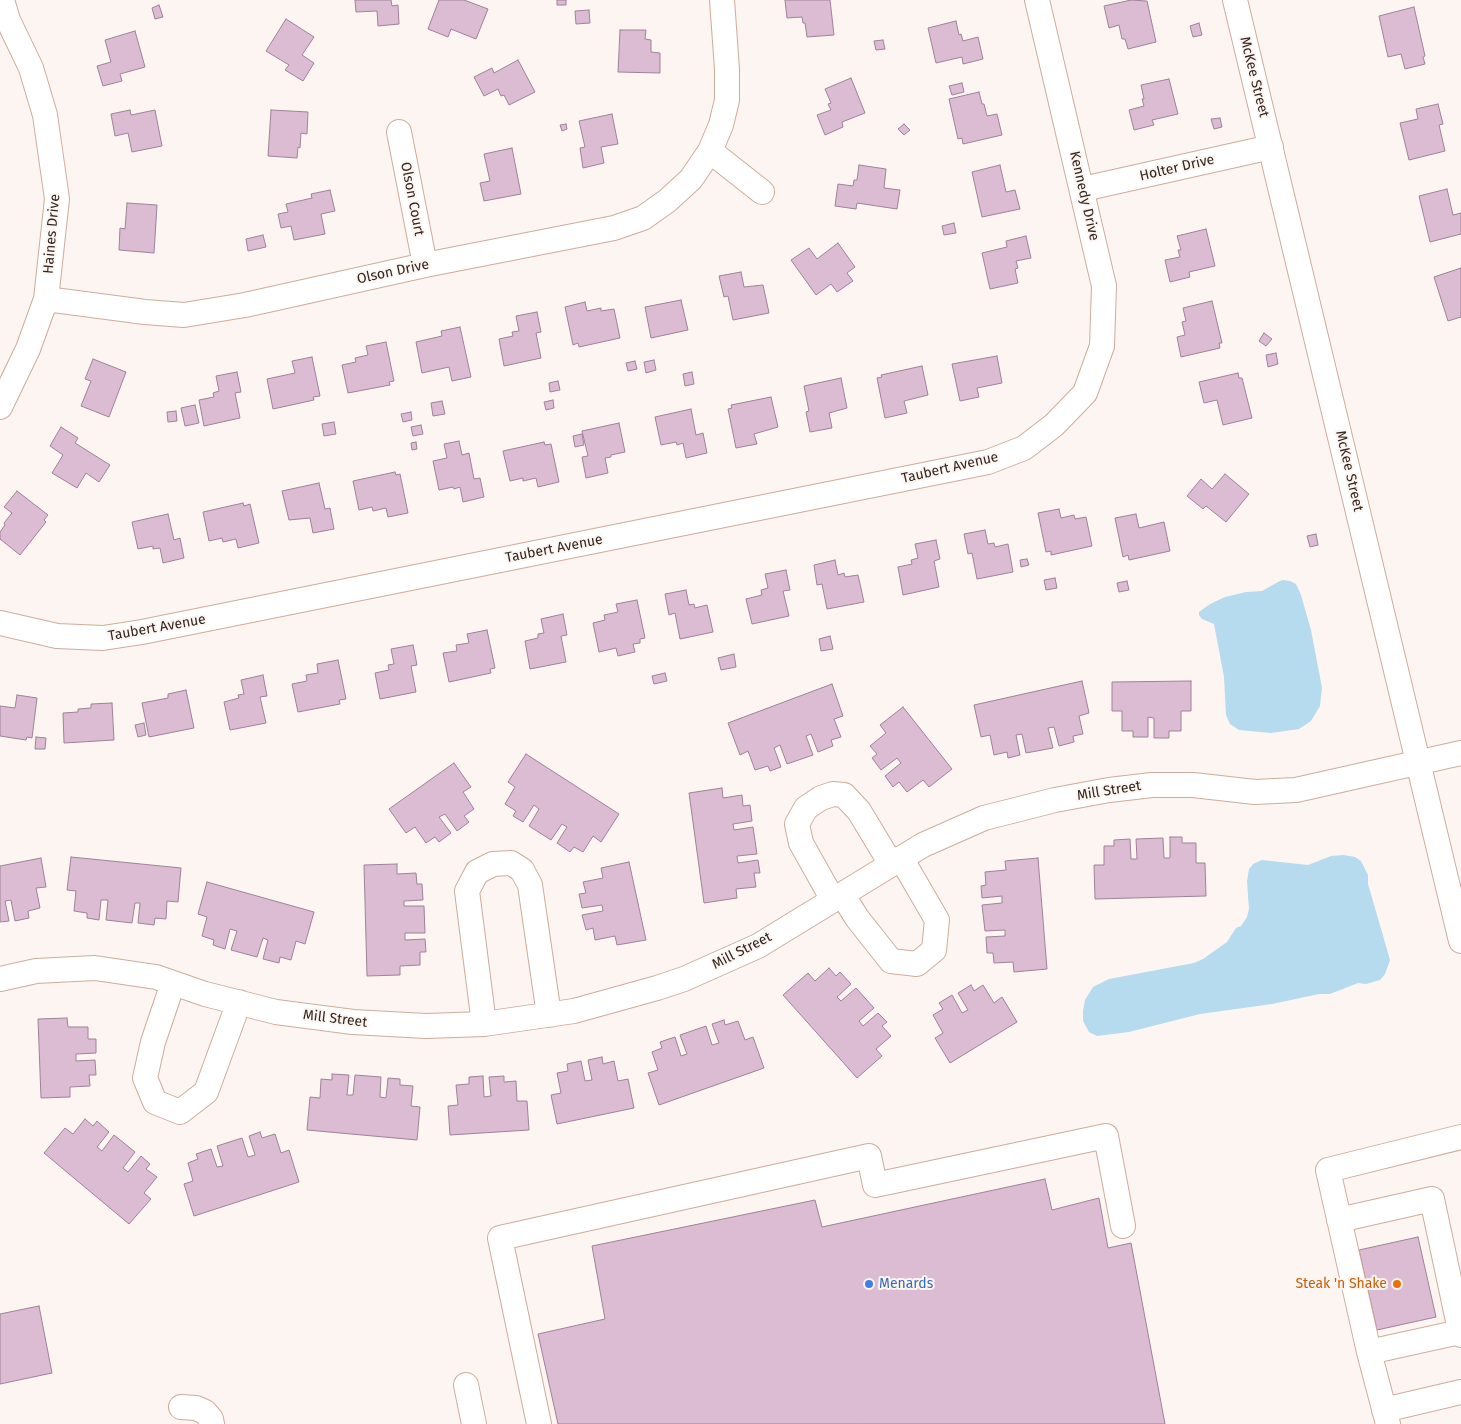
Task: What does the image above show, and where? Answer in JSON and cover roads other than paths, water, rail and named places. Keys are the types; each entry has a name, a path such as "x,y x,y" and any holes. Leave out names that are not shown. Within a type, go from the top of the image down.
{"street":[{"name":"Haines Drive","path":"0,407 28,350 46,299 57,199 45,115 31,68 8,20 2,0"},
{"name":"Olson Drive","path":"46,299 144,312 184,315 245,305 425,265 614,228 643,218 667,201 691,179 710,151 721,125 727,100 727,68 722,0"},
{"name":"Kennedy Drive","path":"1037,0 1083,189 1104,286 1102,346 1085,392"},
{"name":"McKee Street","path":"1235,0 1461,941"},
{"name":"Olson Court","path":"400,132 425,265"},
{"name":"Holter Drive","path":"1083,189 1271,147"},
{"path":"710,151 762,192"},
{"name":"Taubert Avenue","path":"0,623 57,636 103,638 142,632 988,462 1024,448 1054,425 1085,392"},
{"name":"Mill Street","path":"0,979 36,971 95,968 156,977 205,994 276,1012 353,1022 426,1026 484,1024 549,1015 574,1011 657,988 684,979 758,946 923,845 984,818 1055,800 1152,784 1193,785 1255,792 1296,790 1461,753"},
{"path":"833,794 844,795 859,811 937,920 934,950 917,964 892,961 838,897 801,843 797,824 806,808 821,798 833,794"},
{"path":"484,1024 467,891 477,872 493,864 511,863 522,870 530,885 549,1015"},
{"path":"173,983 153,1042 146,1078 155,1102 180,1112 206,1092 239,1002"},
{"path":"539,1424 500,1238 868,1156 875,1185 1106,1136 1123,1226"},
{"path":"1461,1137 1328,1170 1369,1352 1386,1417 1461,1392"},
{"path":"1339,1220 1432,1199 1461,1334 1369,1352"},
{"path":"466,1385 474,1424"},
{"path":"182,1407 196,1408 205,1412 212,1424"}],"water":[{"path":"1283,580 1296,584 1301,595 1311,630 1322,688 1320,706 1311,721 1299,729 1271,733 1239,730 1230,724 1226,715 1224,677 1214,624 1202,619 1199,612 1225,597 1246,592 1262,591"},
{"path":"1344,855 1355,857 1361,861 1368,875 1368,884 1390,960 1385,974 1380,980 1366,984 1358,983 1330,994 1319,994 1272,1004 1200,1014 1129,1032 1097,1036 1089,1032 1083,1021 1083,1011 1085,1000 1093,987 1109,979 1194,963 1227,942 1236,928 1241,926 1247,917 1249,909 1247,881 1249,869 1253,864 1262,860 1308,865 1331,856"}],"place":[{"name":"Menards","path":"869,1284"},
{"name":"Steak 'n Shake","path":"1397,1284"}]}
